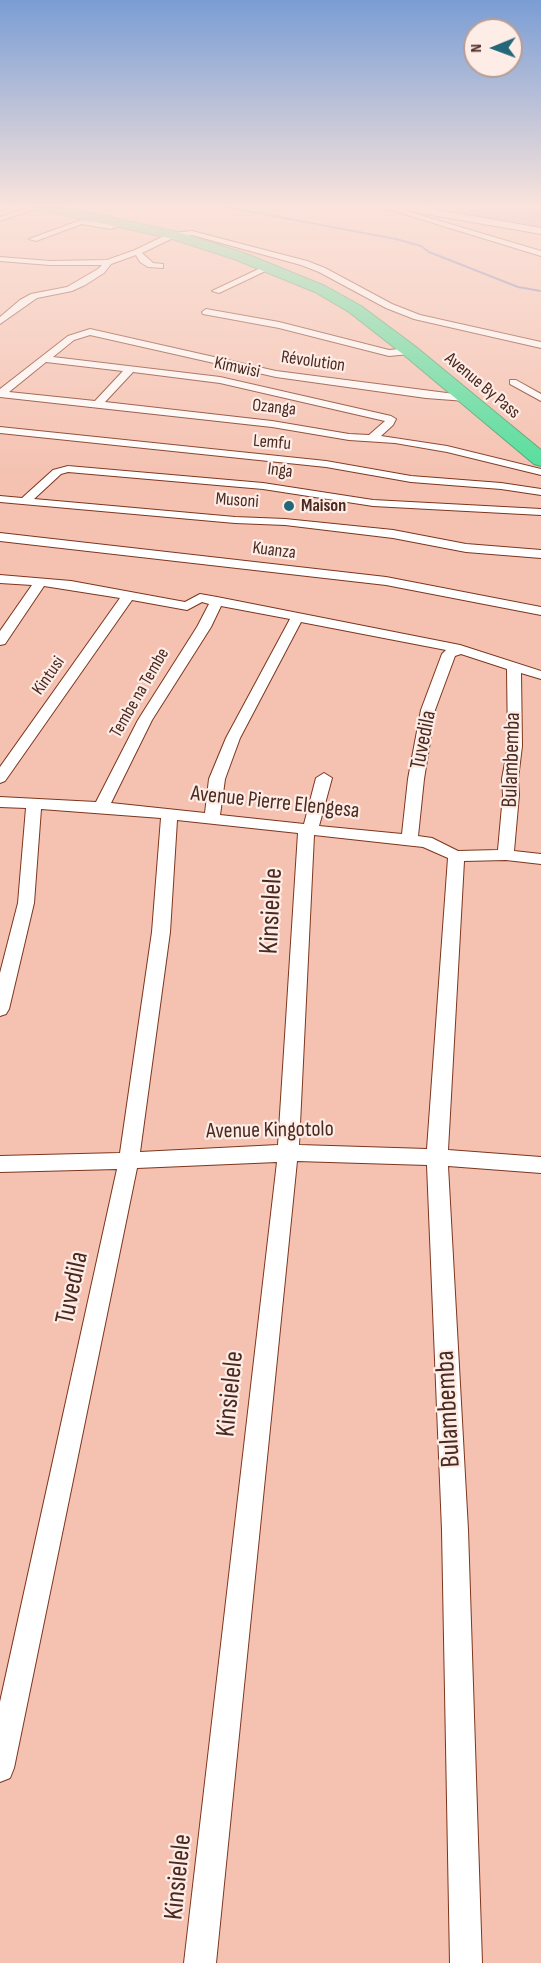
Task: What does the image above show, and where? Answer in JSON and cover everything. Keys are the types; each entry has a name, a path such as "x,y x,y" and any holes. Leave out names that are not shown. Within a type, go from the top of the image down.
{"highway":[{"name":"Avenue By Pass","path":"331,296 343,301 410,351 541,460"}],"street":[{"path":"0,321 23,302 40,296"},
{"path":"370,296 410,314 541,345"},
{"path":"206,312 279,325 388,352 410,351"},
{"name":"Révolution","path":"0,394 71,338 86,332 97,332 276,374 426,395 466,398"},
{"name":"Kimwisi","path":"45,359 220,380 391,419 388,425 372,438"},
{"path":"97,404 132,368"},
{"path":"513,382 541,398"},
{"name":"Ozanga","path":"0,394 272,424 349,437 372,438 447,449 541,472"},
{"name":"Lemfu","path":"0,429 326,464 411,479 501,486 541,492"},
{"name":"Inga","path":"26,500 57,472 68,469 263,486 373,503 541,512"},
{"name":"Musoni","path":"0,499 235,520 285,522 393,534 466,548 541,554"},
{"name":"Kuanza","path":"0,537 386,581 541,611"},
{"path":"0,579 71,585 187,606 200,598 217,601 460,649 541,675"},
{"path":"0,641 41,582"},
{"name":"Kintusi","path":"0,778 128,596"},
{"name":"Tembe na Tembe","path":"101,807 145,720 204,627 217,601"},
{"path":"212,819 218,779 233,738 297,618"},
{"name":"Tuvedila","path":"409,841 416,779 428,710 449,654 460,649"},
{"name":"Bulambemba","path":"506,855 511,795 510,779 515,746 514,665"},
{"name":"Kinsielele","path":"200,1963 288,1153 308,830 324,778"},
{"name":"Avenue Pierre Elengesa","path":"0,802 101,807 426,842 456,856 506,855 541,859"},
{"path":"0,1009 26,903 34,803"},
{"name":"Tuvedila","path":"0,1768 129,1159 161,932 169,814"},
{"name":"Bulambemba","path":"456,856 437,1157 455,1530 466,1963"},
{"name":"Avenue Kingotolo","path":"0,1164 54,1164 288,1153 437,1157 541,1165"}],"place":[{"name":"Maison","path":"289,506"}]}
